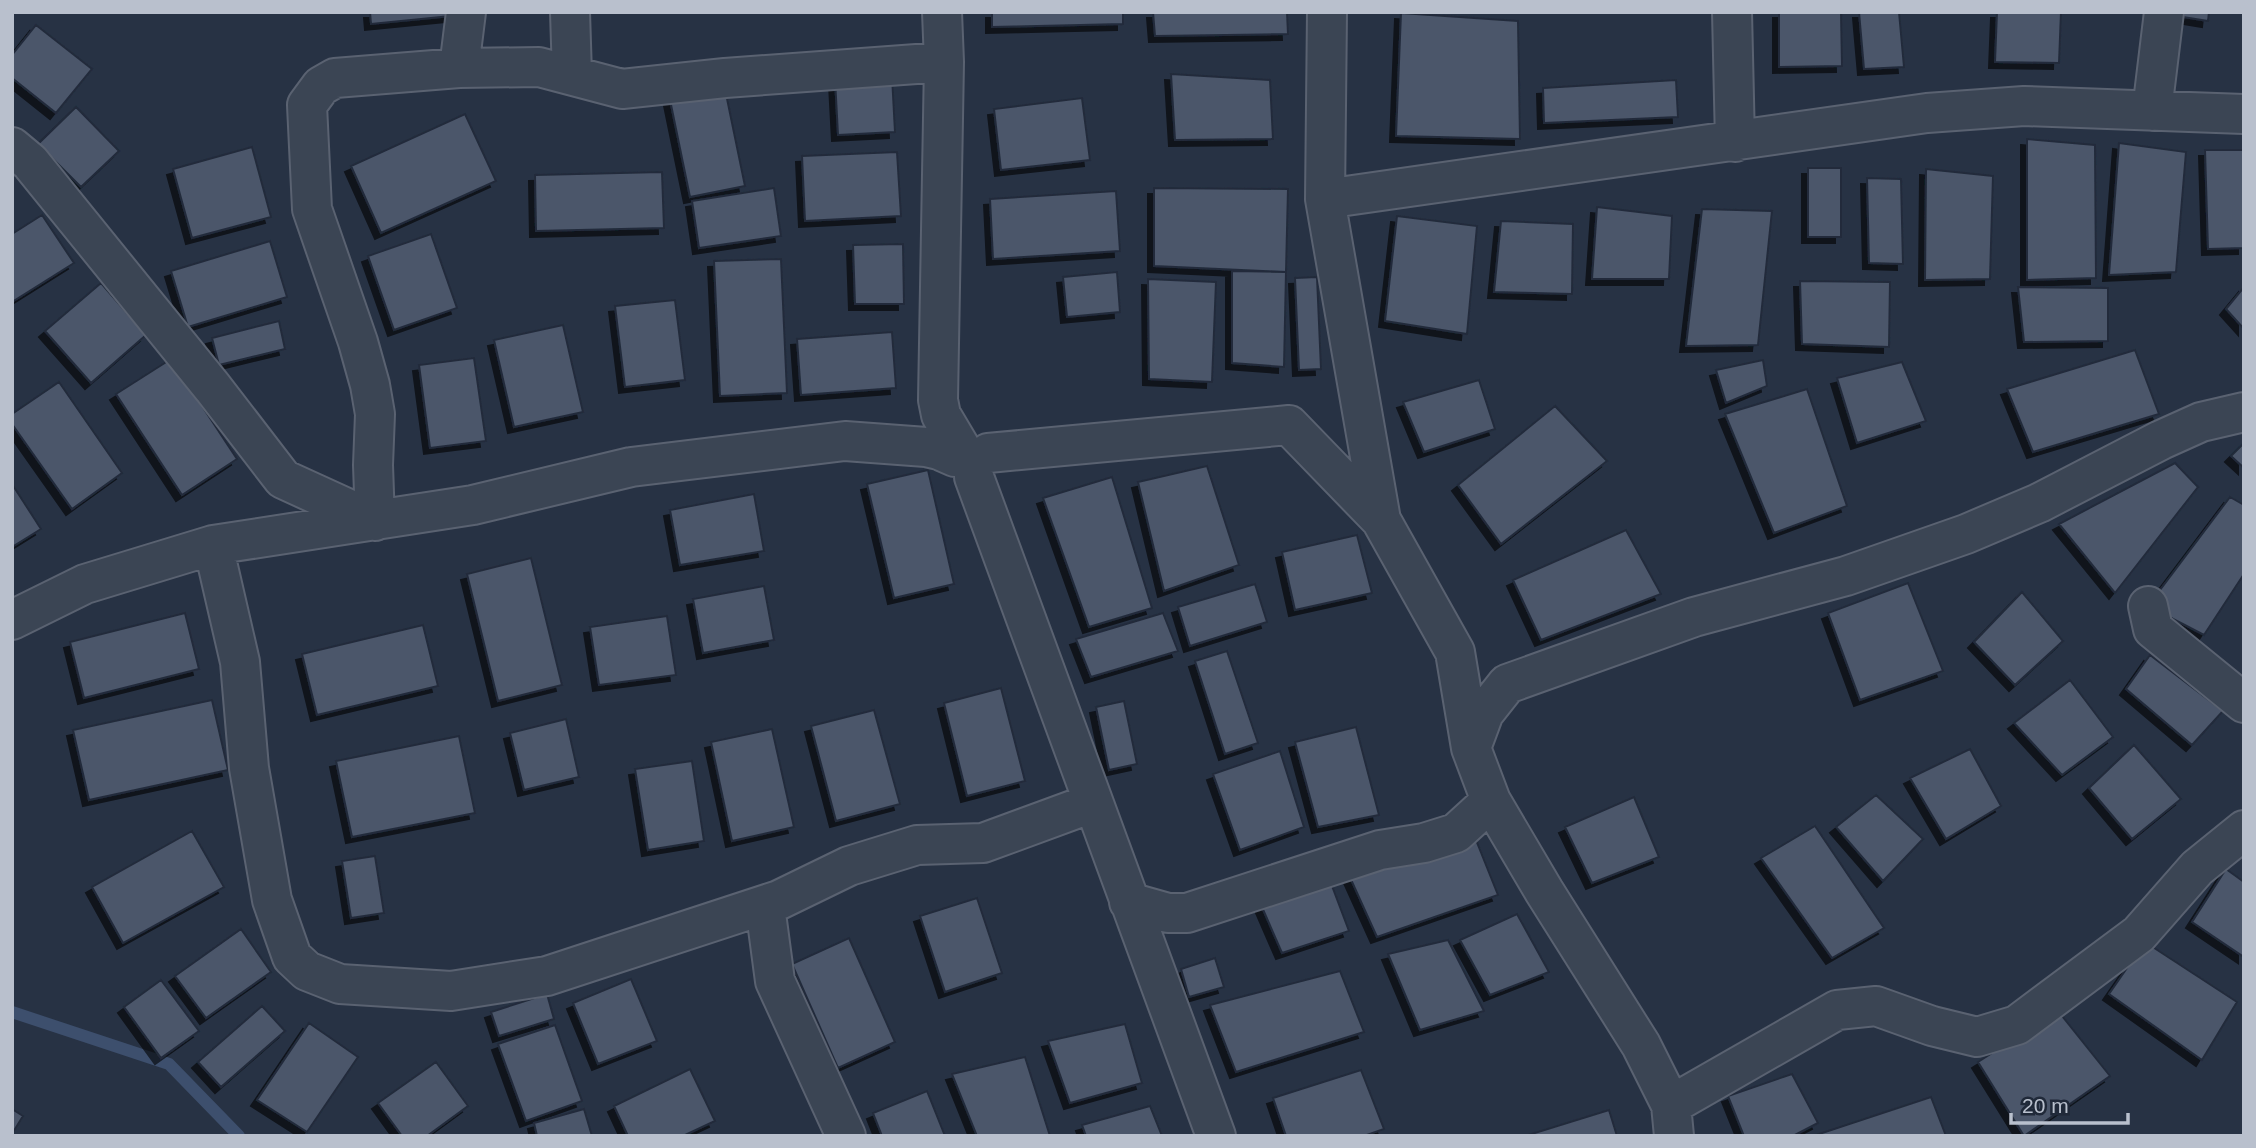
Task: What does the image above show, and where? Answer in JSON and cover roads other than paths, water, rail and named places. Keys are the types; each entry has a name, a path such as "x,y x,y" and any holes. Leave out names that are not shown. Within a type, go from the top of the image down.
{"street":[{"path":"459,68 466,12"},
{"path":"569,12 572,75"},
{"path":"942,12 944,62 938,400 941,415 969,459 1092,803 1216,1136"},
{"path":"1327,12 1325,199 1381,520"},
{"path":"1732,12 1735,142"},
{"path":"2152,111 2164,12"},
{"path":"375,521 375,414 370,385 359,342 312,209 307,105 321,86 335,78 459,68 539,67 622,89 725,78 944,62"},
{"path":"1325,199 1927,113 2024,106 2244,114"},
{"path":"12,147 30,162 213,387 283,480 375,521"},
{"path":"1471,748 1484,713 1507,684 1694,617 1846,576 1966,534 2039,503 2201,422 2244,412"},
{"path":"12,620 85,584 214,545 472,505 631,467 845,441 926,447 969,459 1289,425 1381,520 1455,652 1471,748 1492,801 1544,891 1641,1045 1672,1120 1837,1010 1876,1006 1932,1026 1977,1037 2017,1025 2139,934 2197,868 2244,830"},
{"path":"214,545 240,662 249,768 272,900 292,957 307,971 340,984 451,991 547,976 765,906 849,866 917,845 983,843 1092,803"},
{"path":"2148,606 2153,629 2244,703"},
{"path":"1129,902 1168,913 1187,913 1380,850 1424,843 1456,833 1492,801"},
{"path":"765,906 775,981 846,1136"}],"waterway":[{"path":"12,1012 169,1064 239,1136"}]}
